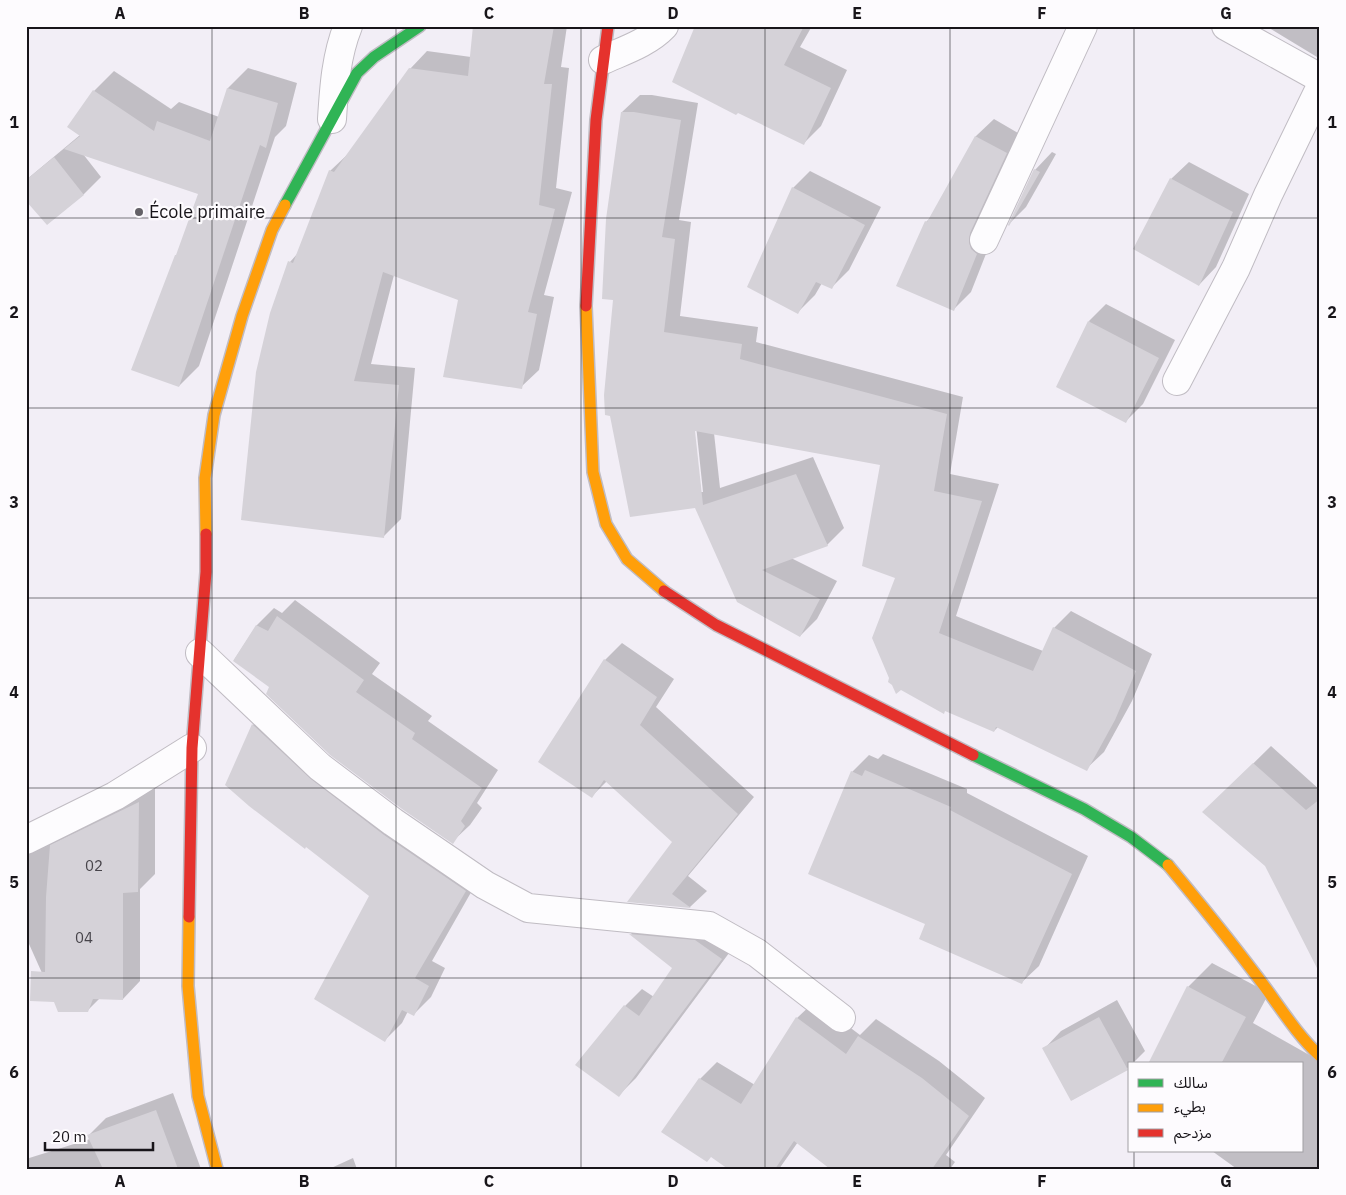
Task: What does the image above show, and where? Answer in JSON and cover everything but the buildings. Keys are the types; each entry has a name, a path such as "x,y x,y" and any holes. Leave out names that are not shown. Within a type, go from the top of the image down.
{"main road":[{"path":"217,1169 198,1096 188,986 192,748 206,572 205,478 214,415 242,316 272,230 357,73 374,57 420,26"},
{"path":"608,26 602,60 596,120 586,300 588,400 594,472 606,524 627,559 657,586 716,625 981,760 1084,808 1131,837 1164,861 1257,976 1307,1044 1320,1056"}],"street":[{"path":"332,119 336,71 343,38 348,26"},
{"path":"602,60 642,43 659,32 664,26"},
{"path":"984,240 1083,26"},
{"path":"1226,26 1320,78"},
{"path":"1177,380 1236,268 1268,195 1320,88"},
{"path":"200,653 320,767 393,822 485,885 528,908 709,926 757,953 841,1018"},
{"path":"26,840 114,796 192,748"}],"traffic: fast":[{"path":"285,205 357,73 374,57 420,26"},
{"path":"973,755 1084,809 1131,837 1168,865"}],"traffic: slow":[{"path":"206,534 205,478 214,415 242,316 272,230 285,205"},
{"path":"586,306 593,472 606,524 627,559 664,591"},
{"path":"1168,865 1235,947 1294,1027 1320,1056"},
{"path":"189,917 188,986 198,1096 217,1169"}],"traffic: jam":[{"path":"586,306 596,120 608,26"},
{"path":"189,917 192,748 206,572 206,534"},
{"path":"664,591 716,625 973,755"}],"place":[{"name":"École primaire","path":"139,212"}]}
